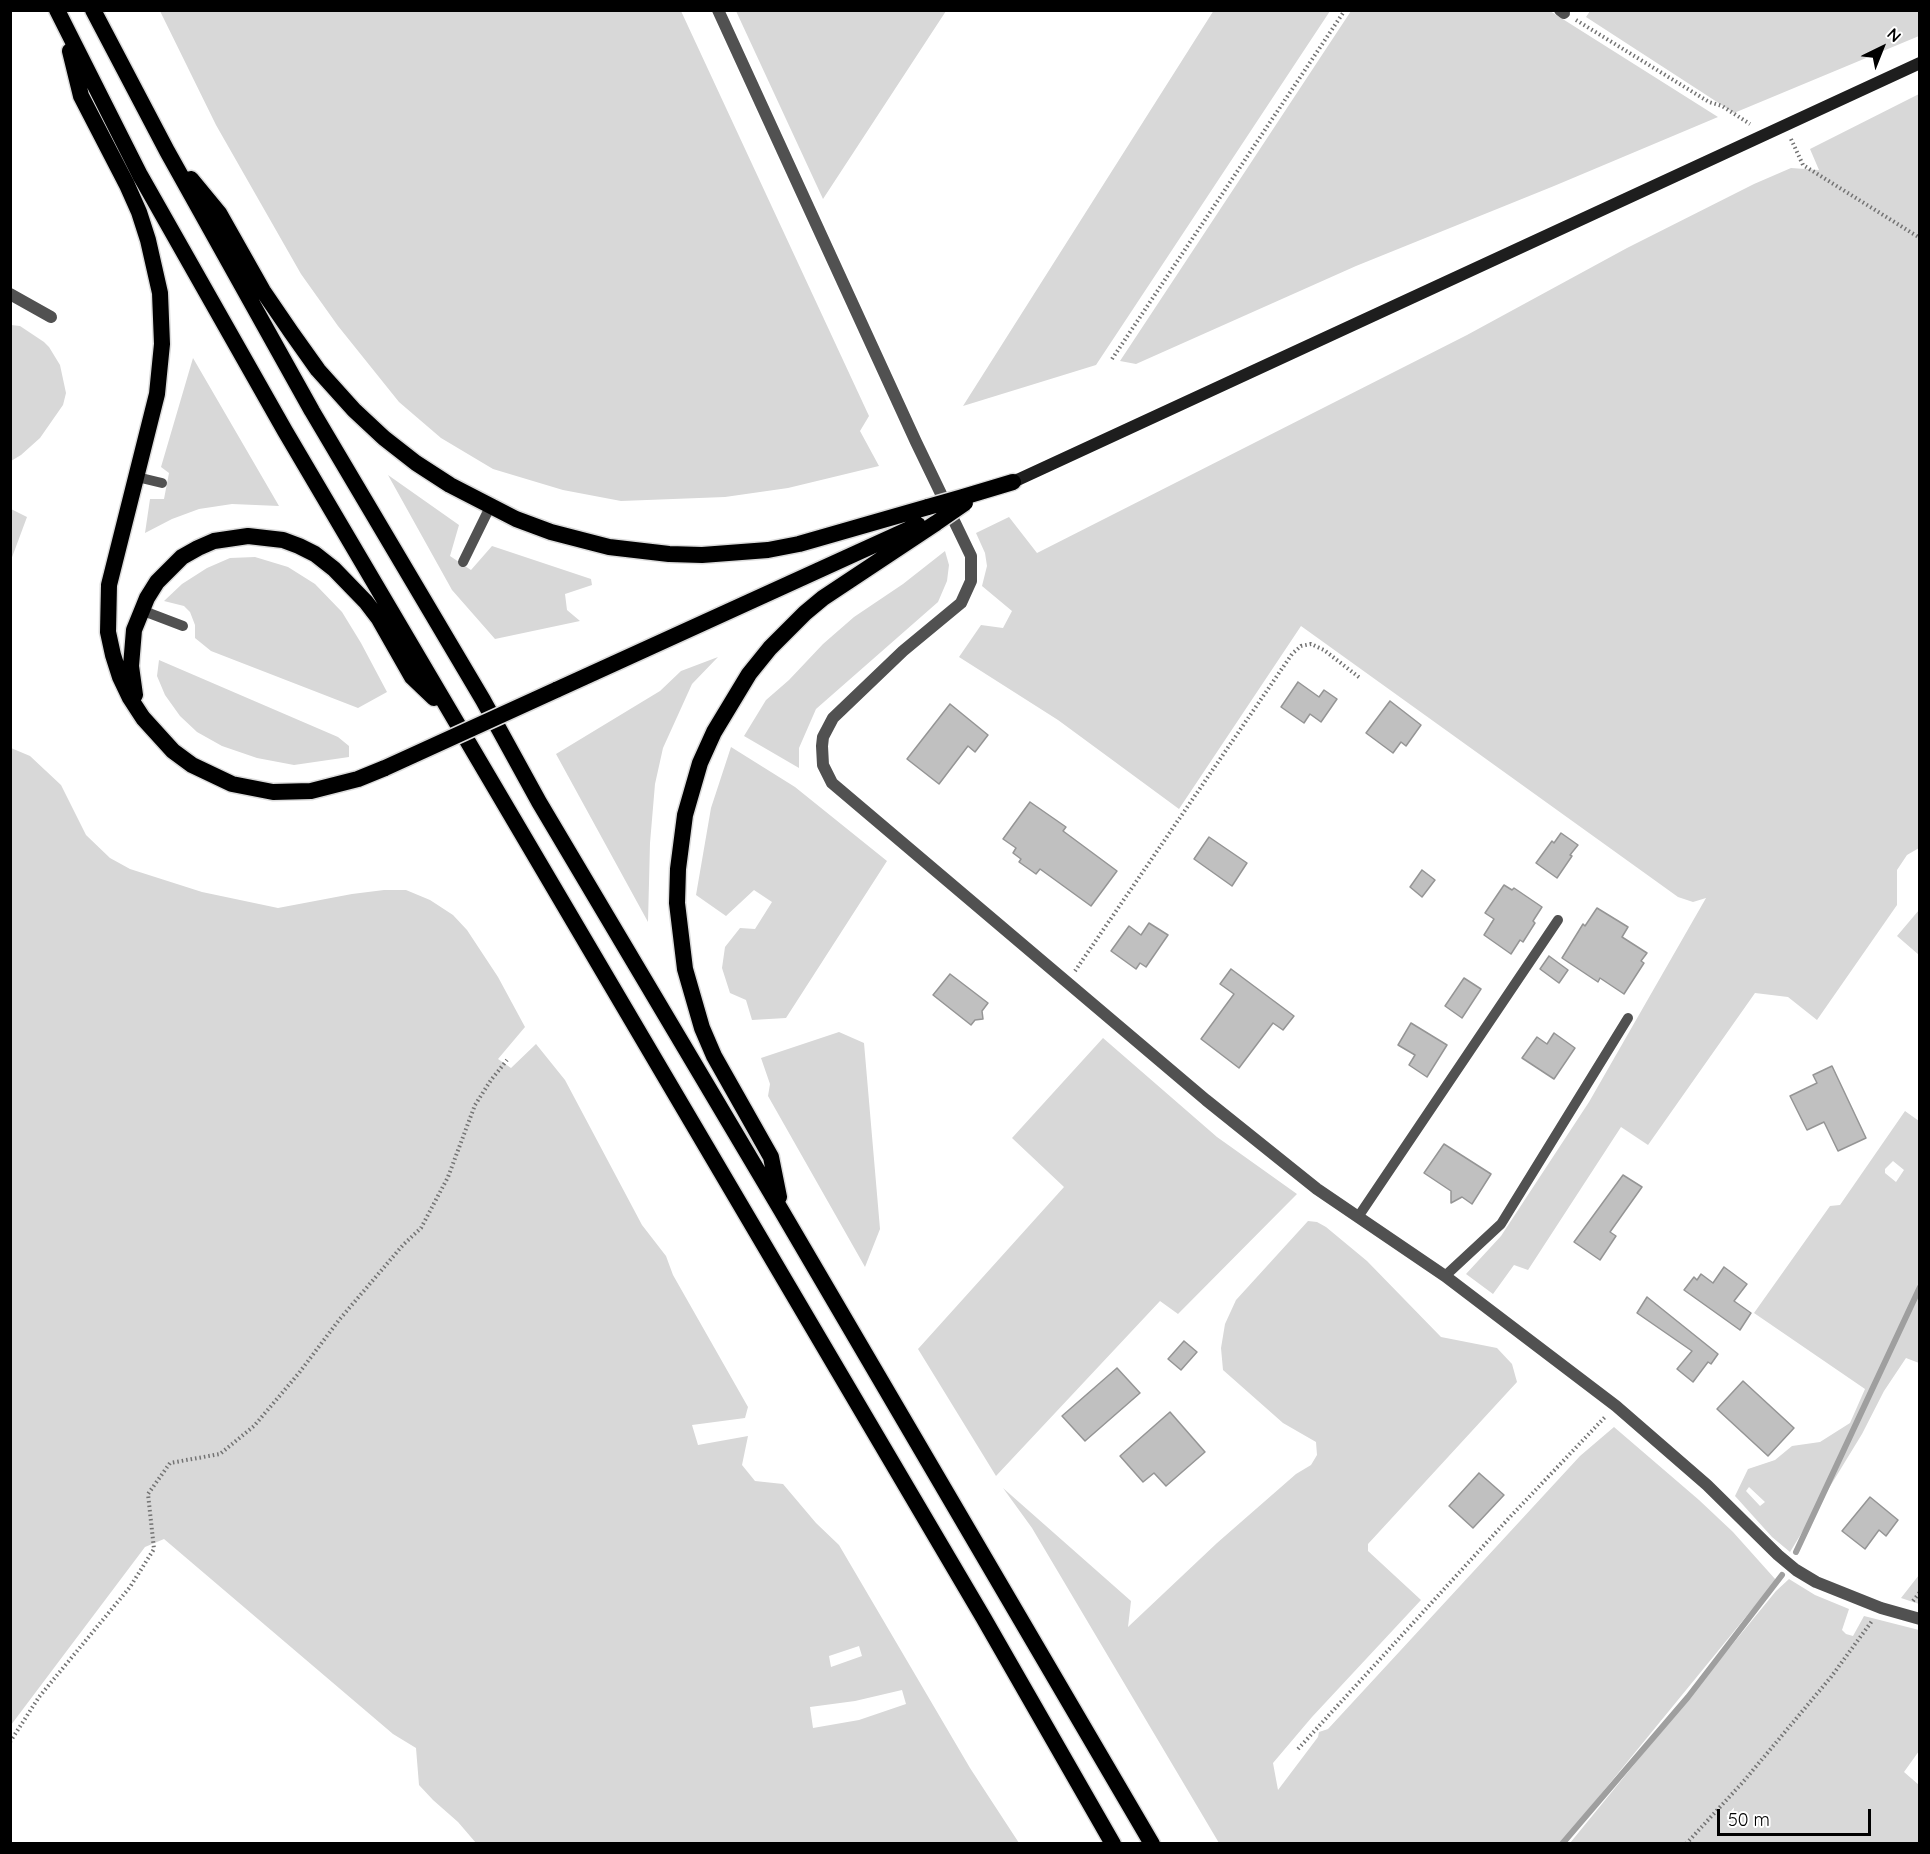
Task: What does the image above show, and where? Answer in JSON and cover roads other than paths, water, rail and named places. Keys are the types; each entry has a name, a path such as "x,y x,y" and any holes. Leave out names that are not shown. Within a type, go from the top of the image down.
{"highway":[{"path":"93,10 167,152 312,411 483,700 539,802 1152,1844"},
{"path":"60,16 81,96 139,212 160,293 161,369 153,419 109,585 107,609 112,655 130,698 143,718 165,743 192,765 222,780 254,789 283,792 311,791 358,779 556,690 964,500 1013,482"},
{"path":"60,16 146,185 285,431 971,1597 1113,1844"},
{"path":"167,152 219,213 279,316 318,370 354,410 416,463 490,507 551,532 590,543 639,552 702,555 746,552 799,544 932,516"},
{"path":"781,1210 771,1157 714,1056 699,1018 685,969 677,903 678,869 685,815 697,771 714,732 749,674 770,648 823,598 932,516"},
{"path":"143,718 132,684 134,630 141,610 157,582 169,569 198,548 223,539 249,536 283,540 315,555 351,586 379,620 412,677 452,716"}],"main road":[{"path":"1013,482 1920,63"}],"street":[{"path":"718,10 916,442 971,556 971,581 961,603 903,651 833,718 823,737 822,755 832,783 1206,1100 1317,1189 1445,1276 1616,1406 1707,1485 1796,1570 1816,1582 1881,1608 1920,1619"},
{"path":"10,294 51,317"}],"lane":[{"path":"137,477 162,483"},
{"path":"463,562 490,507"},
{"path":"141,610 183,626"},
{"path":"1358,1217 1558,920"},
{"path":"1445,1276 1501,1224 1628,1018"}],"waterway":[{"path":"1796,1552 1920,1287"},
{"path":"1562,1844 1688,1697 1782,1575"}]}
